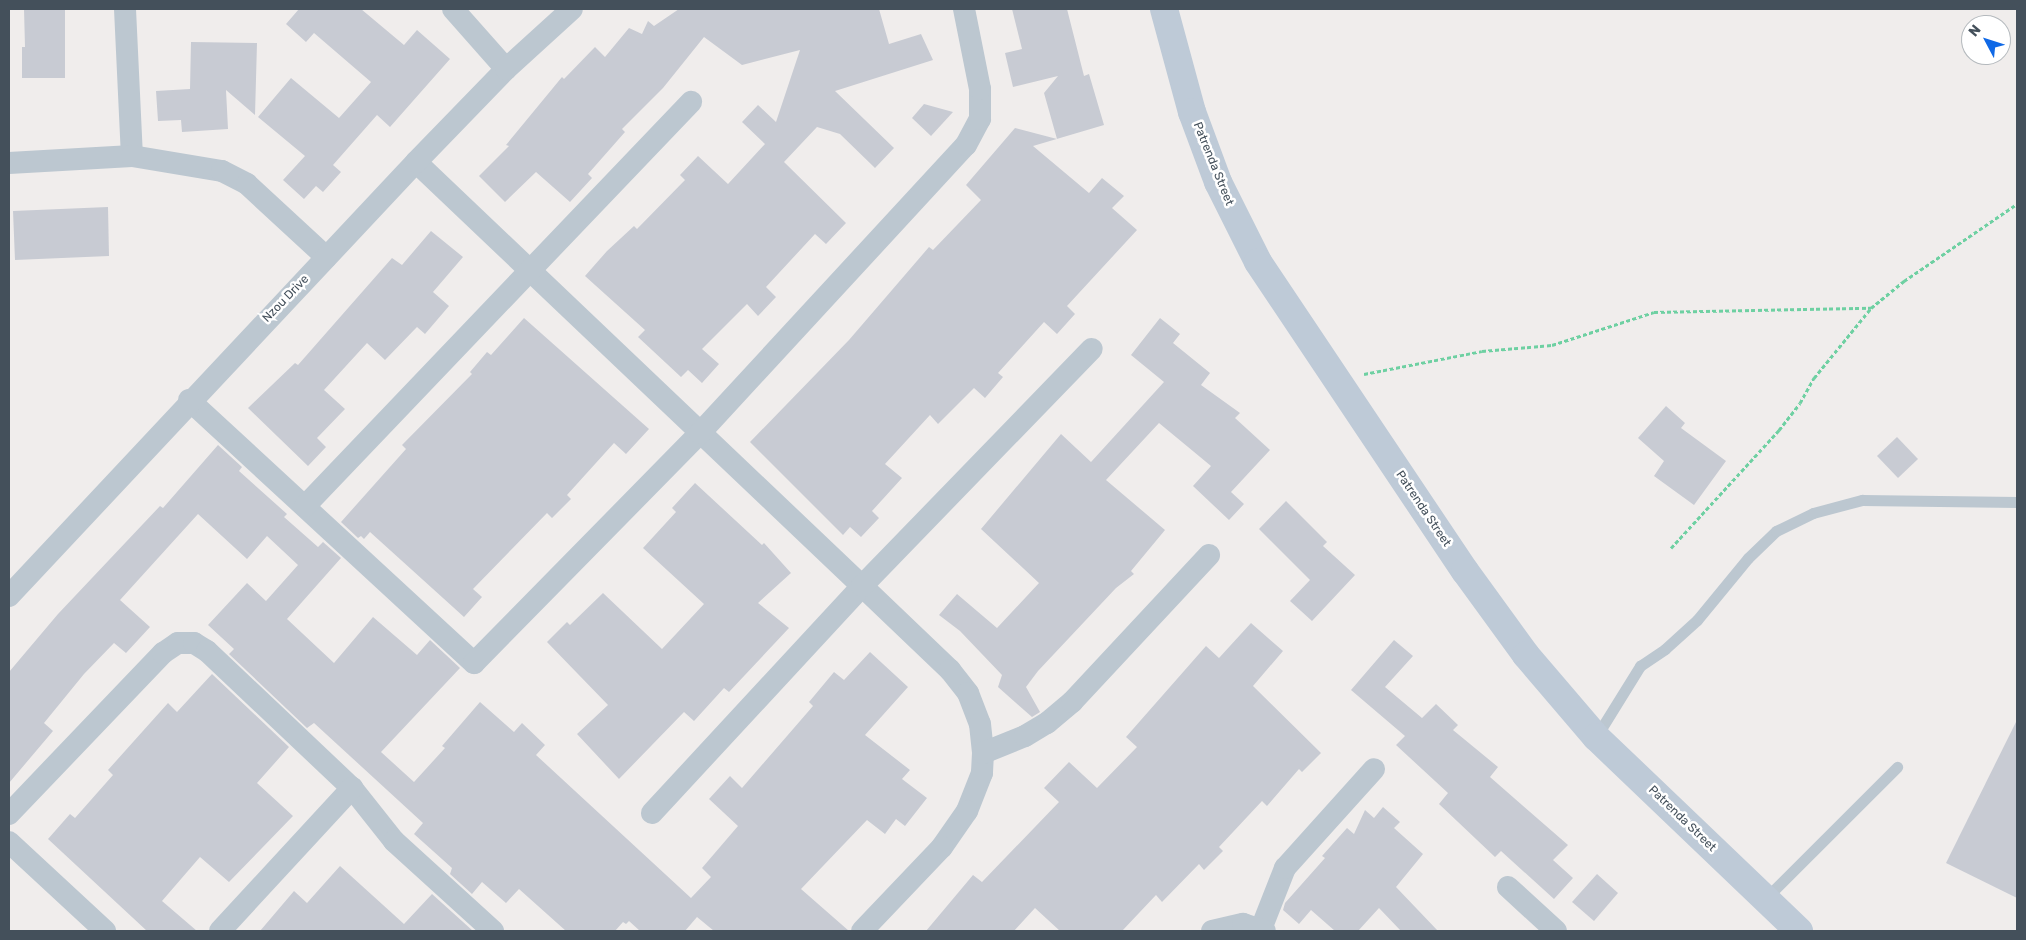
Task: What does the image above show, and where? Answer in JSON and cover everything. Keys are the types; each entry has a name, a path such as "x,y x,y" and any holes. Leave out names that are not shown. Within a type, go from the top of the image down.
{"street":[{"path":"125,9 132,156"},
{"path":"453,9 506,69"},
{"name":"Nzou Drive","path":"9,596 189,400 416,162 506,69 572,9"},
{"path":"189,400 474,663 700,433 966,145 980,119 980,90 964,9"},
{"name":"Patrenda Street","path":"1164,9 1192,112 1218,182 1258,262 1481,594 1526,655 1596,737 1800,931"},
{"path":"305,506 528,270 691,102"},
{"path":"9,163 132,156 222,170 246,184 326,257"},
{"path":"416,162 950,670 968,693 980,724 984,752 982,773 967,811 942,847 862,931"},
{"path":"652,813 862,586 1092,349"},
{"path":"984,752 1025,736 1047,723 1072,702 1209,555"},
{"path":"9,814 163,653 178,643 194,643 207,651 352,788 394,841 493,931"},
{"path":"1212,931 1243,924 1263,930 1285,868 1374,769"},
{"path":"220,931 352,788"},
{"path":"9,842 105,931"},
{"path":"1508,887 1542,927"}],"lane":[{"path":"1596,737 1640,666 1697,620 1748,558 1776,531 1813,513 1862,500 2017,502"},
{"path":"1765,899 1897,767"}],"path":[{"path":"1670,548 1779,430 1800,403 1814,378 1871,308 1904,281 2017,204"},
{"path":"1336,379 1482,351 1552,345 1654,312 1871,308"}],"building":[{"path":"24,9 65,9 65,78 22,78 22,47 25,47"},
{"path":"299,9 361,9 404,45 417,30 450,59 390,127 377,115 333,165 341,172 323,192 316,186 304,199 283,180 305,156 258,117 291,78 339,118 371,82 314,33 306,42 286,24"},
{"path":"679,9 879,9 889,44 921,34 933,60 835,91 894,148 875,168 840,134 817,127 784,162 846,223 826,244 815,234 766,287 776,297 758,316 747,304 702,349 719,364 702,383 688,370 681,377 638,337 645,330 585,276 607,251 634,226 637,229 685,180 680,175 698,156 728,184 765,144 742,122 758,105 776,122 800,50 742,65 704,37 663,88 622,129 625,132 588,174 592,178 570,202 536,172 505,202 479,176 509,146 506,145 562,77 564,79 595,47 605,57 629,28 642,34 648,21 654,26"},
{"path":"1012,9 1067,9 1084,76 1089,74 1104,125 1057,139 1044,93 1058,76 1013,87 1005,53 1022,49"},
{"path":"191,42 257,43 255,115 226,90 228,129 182,132 181,120 158,121 156,91 190,89"},
{"path":"924,104 953,112 931,136 912,118"},
{"path":"1015,128 1057,139 1033,146 1089,193 1102,178 1124,196 1112,208 1137,230 1067,306 1075,314 1057,334 1044,322 998,373 1003,377 985,398 974,388 938,424 930,415 885,464 902,478 872,511 879,518 861,537 850,527 843,535 750,442 849,340 929,247 933,250 981,200 966,185"},
{"path":"108,207 109,256 15,260 13,211"},
{"path":"431,231 463,257 433,292 449,306 425,334 417,327 385,360 367,343 324,390 345,409 317,438 326,447 308,466 248,408 295,363 298,365 392,258 402,265"},
{"path":"524,318 649,429 626,454 614,443 567,495 571,499 552,518 547,513 473,589 482,597 464,617 370,532 364,539 361,536 358,538 341,522 406,449 402,445 472,374 470,372 487,352 491,355"},
{"path":"1160,318 1180,334 1173,343 1210,373 1201,385 1240,413 1235,418 1270,450 1231,492 1244,504 1229,520 1193,486 1211,466 1159,423 1106,480 1165,530 1131,571 1134,574 1116,588 1038,671 1026,687 1040,712 1032,717 998,687 1002,675 960,631 939,615 957,594 997,628 1039,583 981,529 1061,434 1091,462 1164,382 1131,355"},
{"path":"1666,406 1685,423 1681,428 1726,461 1694,505 1654,476 1664,461 1638,438"},
{"path":"1897,437 1918,459 1898,478 1877,456"},
{"path":"218,445 242,467 239,471 287,514 284,517 318,547 323,542 341,558 287,619 334,663 373,617 417,655 430,640 460,668 381,752 414,782 445,748 442,746 480,702 514,732 522,723 545,745 536,755 691,898 711,877 702,868 738,826 709,799 730,776 742,788 813,706 809,702 834,672 844,680 870,652 908,687 865,735 910,770 902,779 927,798 905,826 896,819 885,834 867,820 801,889 849,931 714,931 697,917 685,931 640,931 629,921 626,924 623,922 615,931 566,931 519,889 506,903 482,882 472,894 450,874 452,868 414,834 423,823 314,723 307,728 229,654 234,649 208,625 247,583 266,601 298,565 267,536 247,559 198,514 120,600 150,627 126,653 114,643 84,674 44,723 53,731 9,783 9,672 58,614 160,506 163,508"},
{"path":"695,483 762,545 764,543 791,573 758,603 789,628 729,692 724,688 694,721 684,712 619,779 577,734 608,705 547,642 567,622 570,625 603,593 662,649 704,604 643,548 676,512 672,508"},
{"path":"1286,501 1327,542 1323,546 1355,575 1312,621 1290,601 1310,580 1259,529"},
{"path":"1251,623 1283,651 1253,686 1321,753 1302,772 1299,769 1267,806 1262,801 1219,847 1223,851 1204,870 1199,864 1162,902 1156,895 1122,931 1060,931 1035,908 1014,931 926,931 973,875 982,882 1059,802 1044,788 1069,762 1097,788 1137,747 1126,737 1206,646 1219,658"},
{"path":"1394,640 1413,656 1385,687 1422,718 1436,704 1458,725 1453,730 1498,767 1490,777 1568,845 1553,860 1573,878 1554,899 1501,851 1495,857 1439,804 1448,793 1396,745 1405,736 1351,690"},
{"path":"212,674 289,747 257,783 293,816 229,882 200,857 162,901 197,931 147,931 48,839 70,814 75,818 113,775 108,770 168,703 177,712"},
{"path":"2017,720 2017,898 1946,863"},
{"path":"1383,807 1400,822 1394,828 1423,854 1396,887 1438,931 1401,931 1379,908 1358,931 1335,931 1311,910 1299,924 1283,910 1285,903 1325,858 1322,856 1347,828 1354,834 1365,810 1374,818"},
{"path":"340,866 404,924 432,894 473,931 260,931 294,891 307,903"},
{"path":"1597,874 1618,893 1594,921 1572,902"}]}
